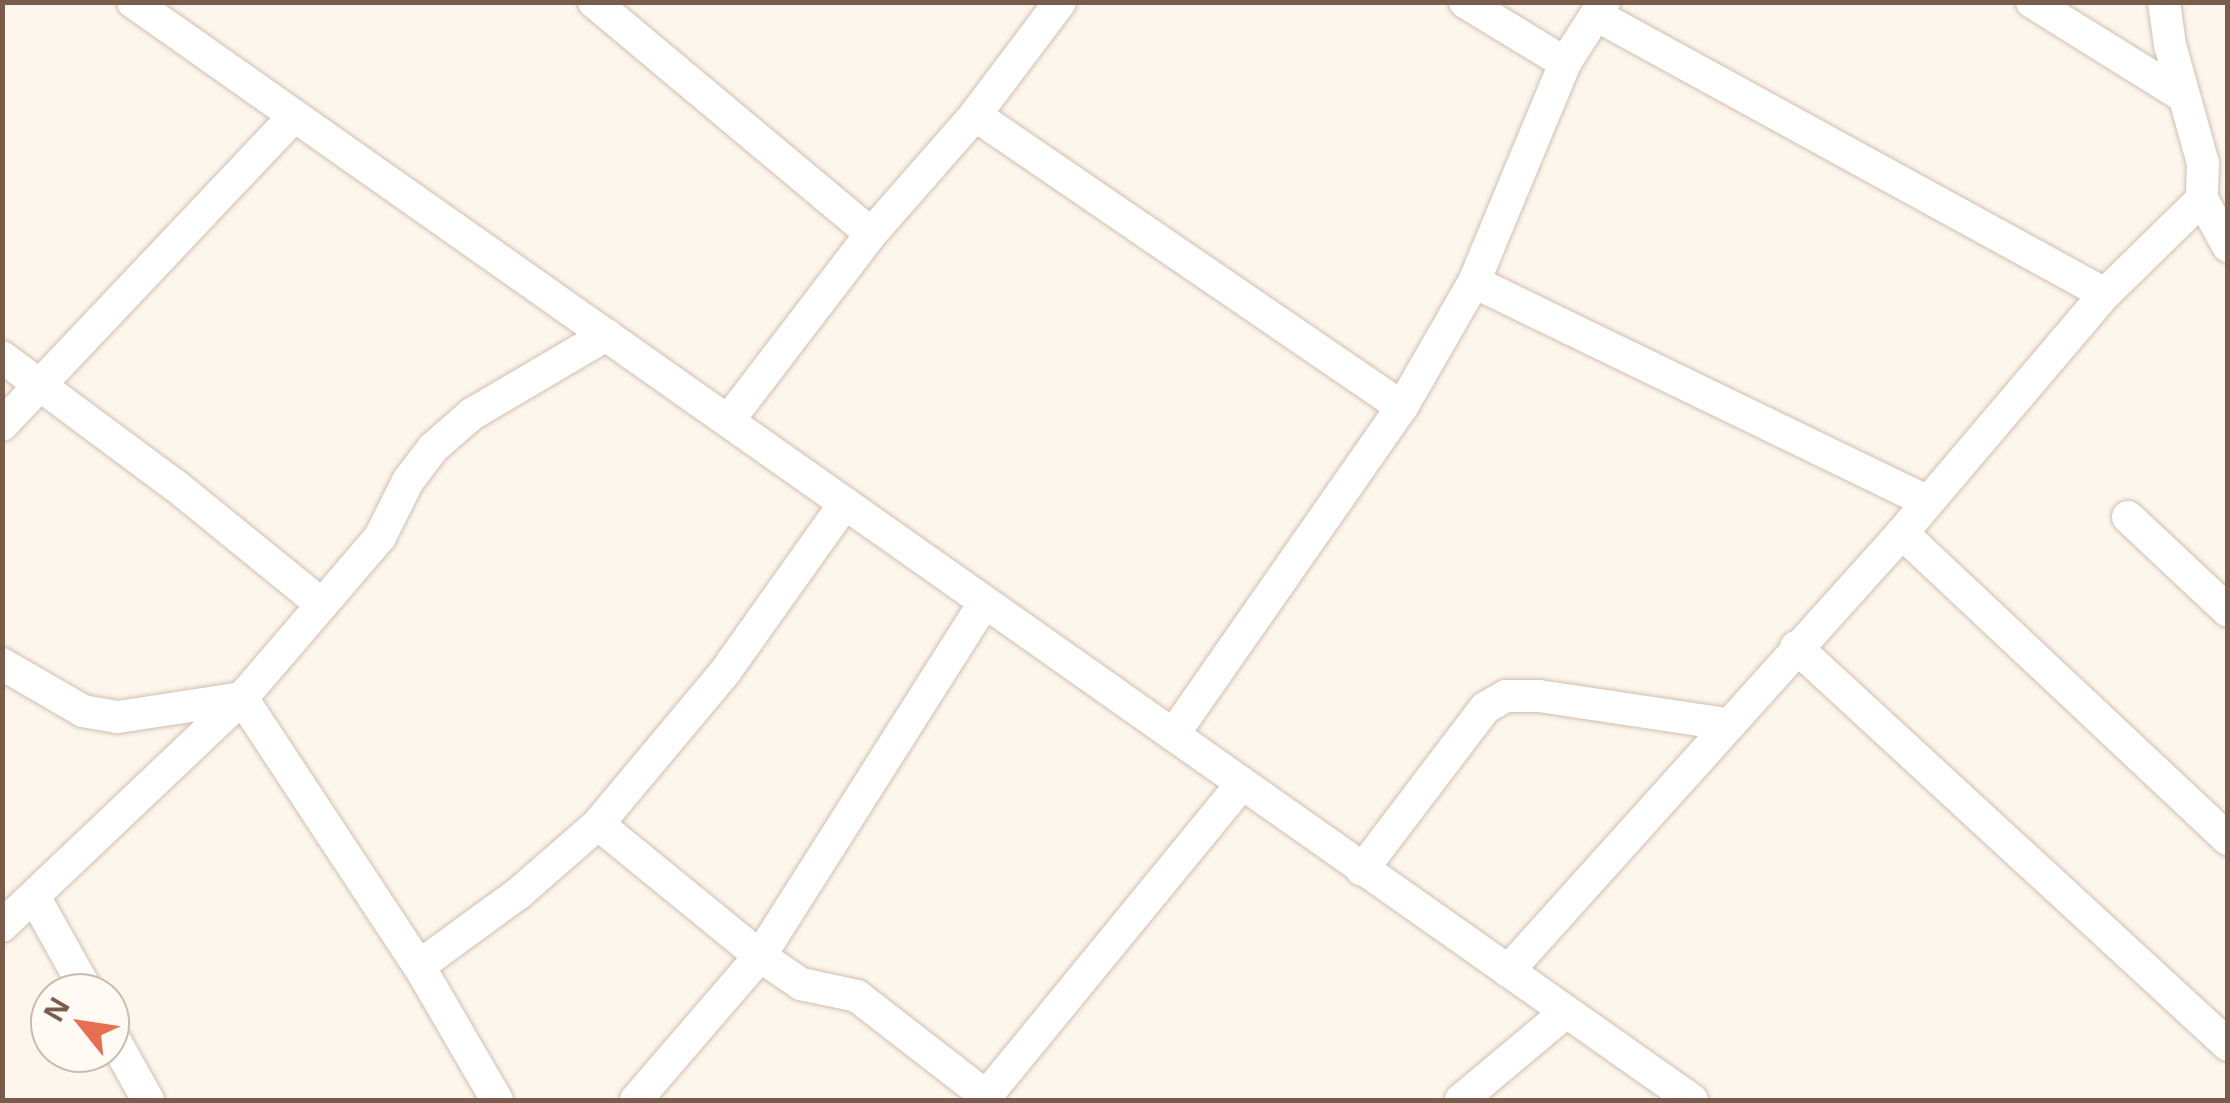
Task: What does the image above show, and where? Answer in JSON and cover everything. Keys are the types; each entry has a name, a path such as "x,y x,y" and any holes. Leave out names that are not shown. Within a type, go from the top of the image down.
{"street":[{"path":"133,2 1692,1100"},
{"path":"594,2 871,234"},
{"path":"728,421 871,234 975,115 1060,2"},
{"path":"1465,2 1565,63"},
{"path":"2032,2 2183,96"},
{"path":"2164,2 2183,96 2203,163 2202,199 2228,246"},
{"path":"1173,735 1402,407 1474,282 1565,63 1600,9 2105,294"},
{"path":"975,115 1402,407"},
{"path":"2,425 294,116"},
{"path":"1508,972 1902,533 2105,294 2202,199"},
{"path":"1474,282 1928,502"},
{"path":"2,926 242,698 380,537 408,482 434,448 472,414 606,335"},
{"path":"2,356 176,486 321,604"},
{"path":"419,966 519,893 598,824 725,672 845,504"},
{"path":"2128,518 2228,610"},
{"path":"1902,533 2228,839"},
{"path":"636,1100 760,956 985,602"},
{"path":"1796,647 2228,1045"},
{"path":"2,664 83,711 118,716 242,698"},
{"path":"1362,870 1485,708 1506,696 1539,696 1727,724"},
{"path":"242,698 419,966 498,1100"},
{"path":"598,824 760,956 801,984 857,996 984,1098 1242,784"},
{"path":"35,898 77,973"},
{"path":"1460,1100 1566,1012"},
{"path":"130,1068 148,1100"}]}
